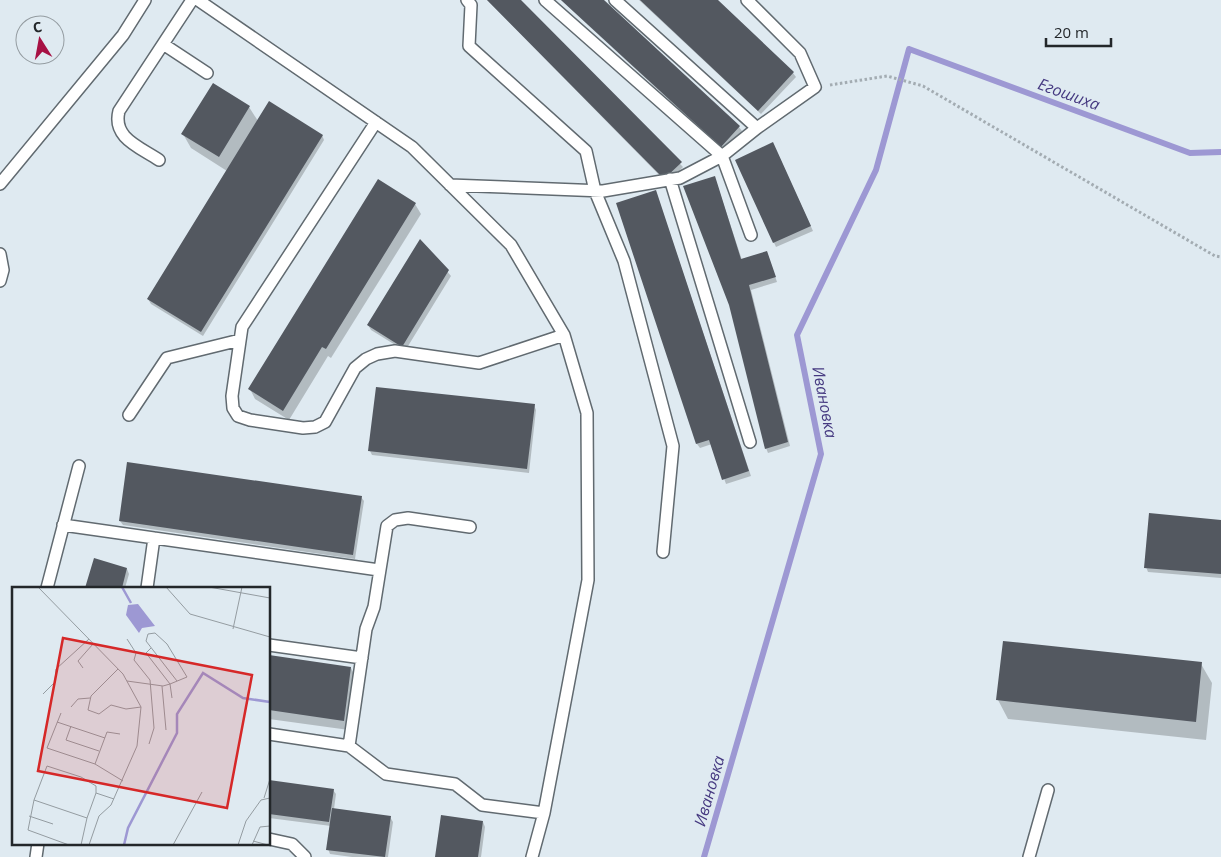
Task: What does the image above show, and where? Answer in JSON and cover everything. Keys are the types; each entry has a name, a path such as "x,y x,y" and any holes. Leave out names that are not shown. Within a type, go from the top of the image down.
{"lane":[{"path":"0,184 123,36 145,0"},
{"path":"159,160 126,138 119,130 117,120 119,111 192,0"},
{"path":"198,0 412,147 511,245 564,335 587,412 588,580 544,813 532,857"},
{"path":"467,0 472,5 469,46 586,152 595,191 624,261 673,446 663,552"},
{"path":"546,0 722,156 751,235"},
{"path":"615,0 757,128"},
{"path":"450,185 602,191 680,178 722,156 757,128 815,87 800,53 747,0"},
{"path":"163,44 207,73"},
{"path":"376,122 242,327 232,396 233,408 238,416 250,420 303,428 314,427 325,422 355,368 366,358 395,351 479,363 564,335"},
{"path":"670,179 750,442"},
{"path":"0,254 3,270 0,281"},
{"path":"129,414 167,358 240,340"},
{"path":"47,587 79,466"},
{"path":"350,746 366,629 374,607 384,534 387,526 395,520 408,518 470,527"},
{"path":"64,525 380,570"},
{"path":"147,587 154,538"},
{"path":"270,645 362,658"},
{"path":"270,734 350,746 386,774 455,784 482,805 544,813"},
{"path":"1029,857 1048,790"},
{"path":"270,839 292,844 305,857"},
{"path":"36,857 38,844"}],"path":[{"path":"815,87 887,76 923,86 1215,256 1221,257"}],"building":[{"path":"487,0 521,0 682,162 664,179"},
{"path":"561,0 604,0 740,126 721,147"},
{"path":"640,0 718,0 794,72 758,111"},
{"path":"213,83 250,106 219,157 181,134"},
{"path":"269,101 323,135 201,332 147,299"},
{"path":"773,142 811,226 773,243 735,160"},
{"path":"715,176 741,259 767,251 776,277 749,285 788,442 765,449 729,305 683,186"},
{"path":"378,179 416,203 326,349 322,347 283,411 248,389"},
{"path":"656,190 749,471 722,480 709,440 696,444 616,203"},
{"path":"420,239 449,270 402,347 367,325"},
{"path":"376,387 535,404 527,469 368,451"},
{"path":"127,462 362,496 353,555 119,521"},
{"path":"1149,513 1221,520 1221,574 1144,568"},
{"path":"94,558 127,568 122,587 85,587"},
{"path":"1003,641 1202,662 1196,722 996,700"},
{"path":"270,655 351,667 344,721 270,710"},
{"path":"270,780 334,789 329,822 270,814"},
{"path":"332,808 391,816 385,857 326,850"},
{"path":"441,815 483,821 478,857 435,857"}],"waterway":[{"name":"Ивановка","path":"704,857 821,454 797,335 876,170 909,49 1190,153 1221,152"}],"water label":[{"name":"Егошиха","path":"1069,94"}]}
